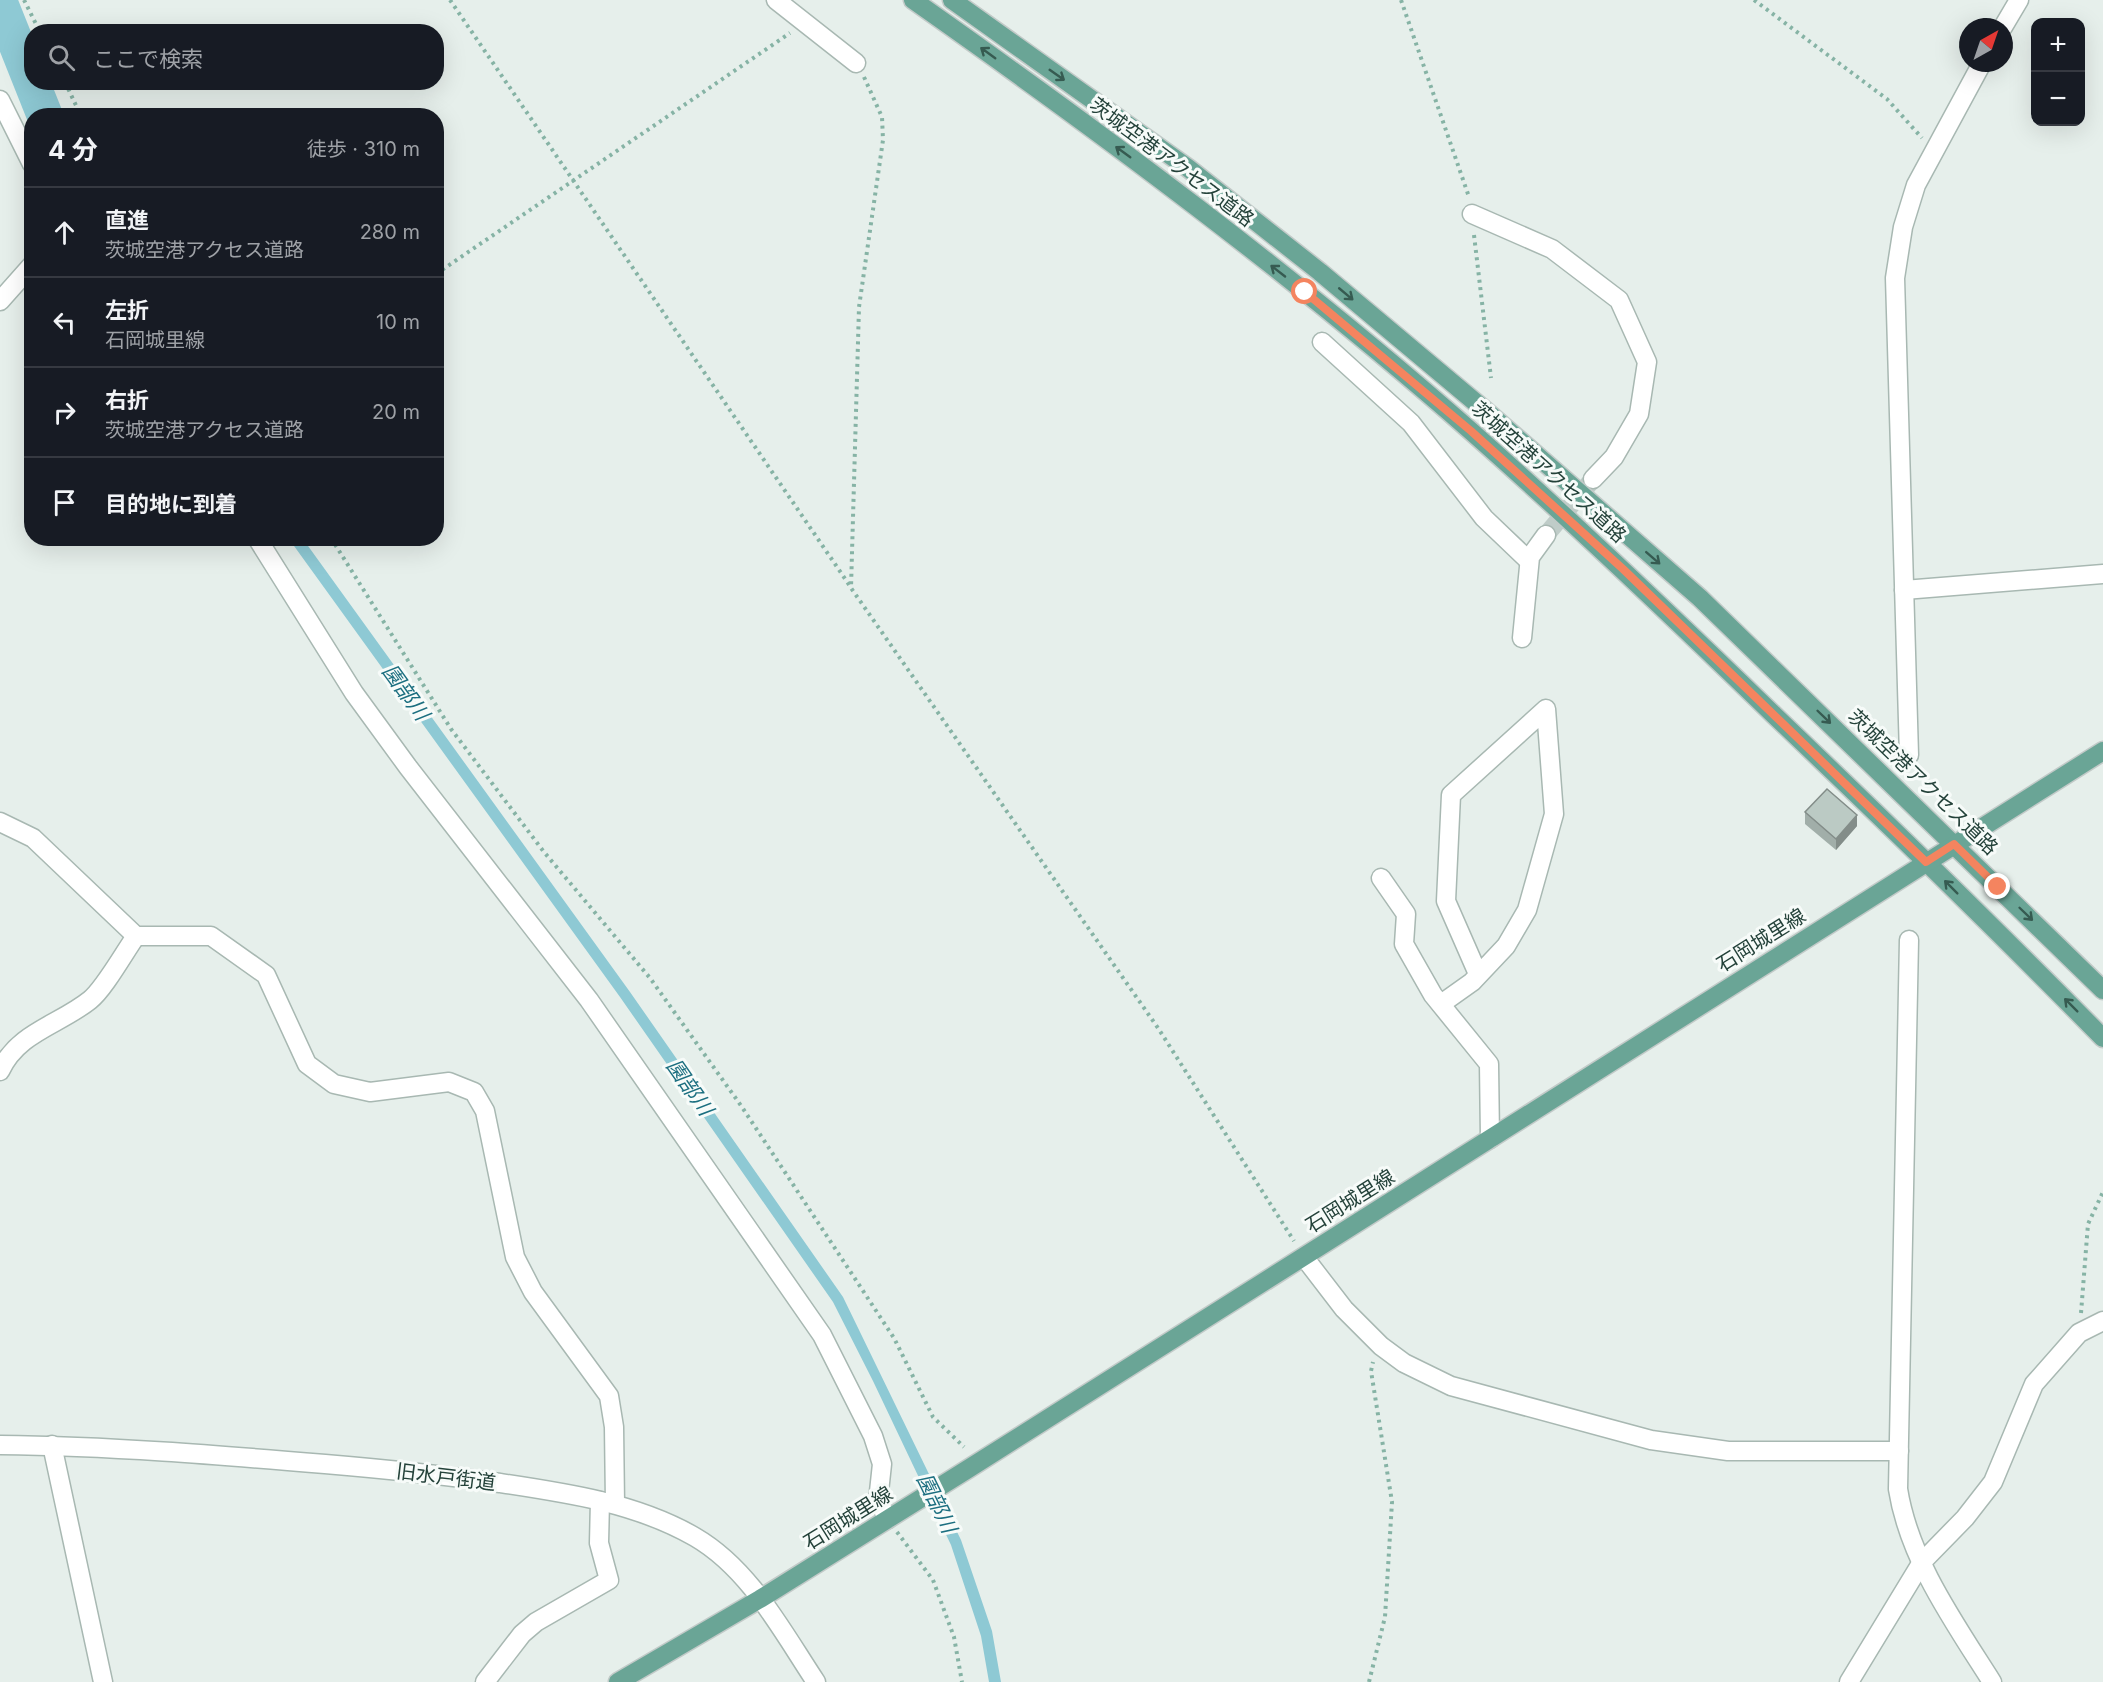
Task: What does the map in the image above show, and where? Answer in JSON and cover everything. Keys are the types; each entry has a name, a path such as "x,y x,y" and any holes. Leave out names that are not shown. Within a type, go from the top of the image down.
{"main road":[{"name":"茨城空港アクセス道路","path":"913,0 1170,187 1305,292 1471,431 1623,569 1926,862 2103,1038"},
{"name":"茨城空港アクセス道路","path":"951,0 1188,168 1320,272 1487,411 1700,598 2103,990"},
{"name":"石岡城里線","path":"618,1682 760,1599 968,1469 2103,751"}],"street":[{"path":"776,0 856,63"},
{"path":"2008,18 2019,0"},
{"path":"1909,754 1895,278 1903,226 1916,185 1931,152 1977,72"},
{"path":"0,100 24,148"},
{"path":"1472,214 1552,249 1619,300 1647,362 1639,414 1614,457 1593,479"},
{"path":"0,301 24,273"},
{"path":"1322,342 1412,423 1484,518 1529,561"},
{"path":"1522,638 1529,561 1546,535"},
{"path":"262,546 354,693 408,767 589,1000 822,1335 873,1436 882,1464 878,1501 888,1519"},
{"path":"1904,590 2103,574"},
{"path":"1441,1004 1472,982 1506,946 1527,910 1554,814 1546,709 1451,795 1446,901 1478,974"},
{"path":"0,822 33,838 136,936 211,936 266,975 307,1064 333,1084 370,1092 449,1082 474,1092 485,1111 515,1257 533,1292 609,1396 614,1427 607,1503 599,1543 609,1580 556,1610 522,1634 485,1682"},
{"path":"1382,878 1406,914 1404,944 1441,1004 1489,1064 1490,1139"},
{"path":"0,1071 5,1061 30,1034 91,1000 136,936"},
{"path":"1909,940 1898,1489 1902,1510 1922,1562 1959,1631 1992,1682"},
{"path":"1305,1257 1344,1309 1382,1346 1404,1363 1451,1386 1651,1440 1728,1451 1899,1451"},
{"path":"1849,1682 1922,1562 1965,1518 1993,1482 2034,1383 2079,1333 2103,1321"},
{"name":"旧水戸街道","path":"0,1445 160,1450 418,1472 552,1490 607,1503 654,1517 696,1538 730,1564 760,1599 816,1682"},
{"path":"52,1445 103,1682"}],"path":[{"path":"24,0 35,24"},
{"path":"450,0 851,588 1158,1028 1305,1257"},
{"path":"1401,0 1468,188 1491,378"},
{"path":"1754,0 1887,99 1914,128 1931,152"},
{"path":"444,269 805,22"},
{"path":"851,588 859,307 883,140 882,117 856,63"},
{"path":"69,90 77,108"},
{"path":"335,546 451,729 544,852 650,978 742,1107 894,1338 933,1417 964,1447"},
{"path":"2079,1333 2088,1224 2103,1192"},
{"path":"1370,1682 1385,1617 1392,1502 1371,1371 1373,1359 1382,1346"},
{"path":"888,1519 933,1580 954,1637 962,1682"}],"water":[{"path":"294,546 308,546 630,992 843,1297 961,1540 992,1631 1001,1682 989,1682 981,1636 951,1545 833,1302 620,997"}],"building":[{"path":"1827,789 1857,815 1836,839 1805,812"}],"waterway":[{"name":"園部川","path":"0,3 24,63"},
{"name":"園部川","path":"35,90 42,108"}],"tunnel":[{"path":"1546,535 1593,479"}],"route":[{"path":"1305,292 1471,431 1623,569 1926,862 1954,844 1998,887"}]}
